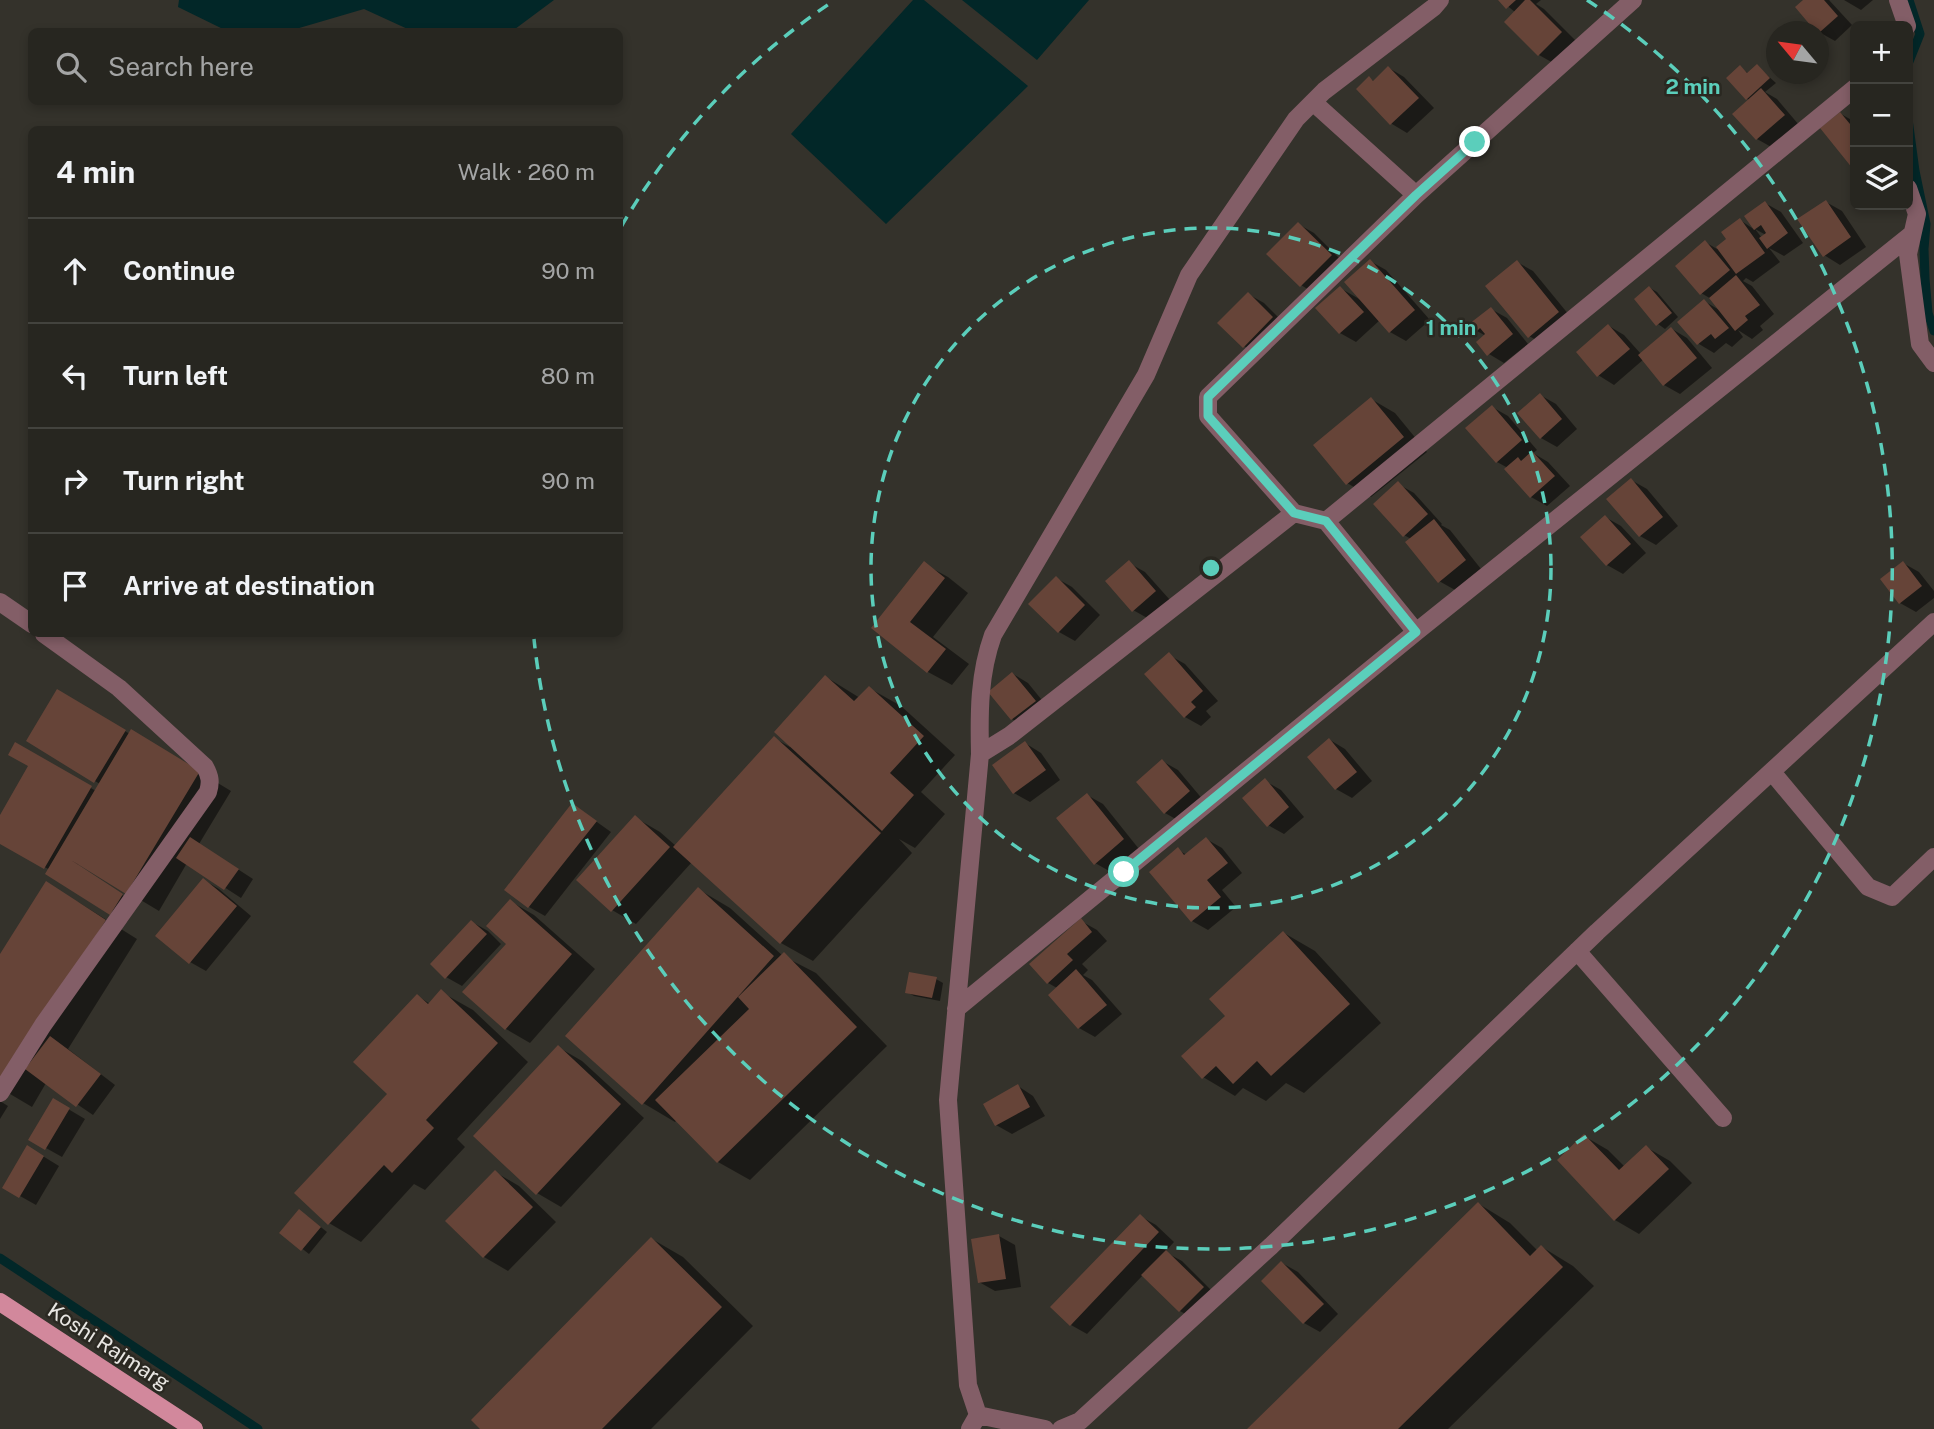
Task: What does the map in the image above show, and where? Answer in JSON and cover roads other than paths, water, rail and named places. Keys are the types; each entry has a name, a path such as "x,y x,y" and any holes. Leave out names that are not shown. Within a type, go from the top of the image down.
{"main road":[{"name":"Koshi Rajmarg","path":"0,1301 194,1429"}],"street":[{"path":"1045,1429 974,1422 968,1385 948,1100 981,754 979,703 984,660 993,635 1146,375 1189,275 1296,119 1324,91 1440,0"},
{"path":"1416,632 1326,521 1294,513 1208,416 1208,397 1416,195 1633,0"},
{"path":"1898,0 1906,21"},
{"path":"1326,521 1850,92"},
{"path":"1313,102 1416,195"},
{"path":"1913,202 1917,214 1908,254 1920,344 1934,363"},
{"path":"956,1009 1416,632 1912,234"},
{"path":"981,754 1009,736 1294,513"},
{"path":"0,602 28,621"},
{"path":"1061,1429 1080,1421 1271,1246 1577,951 1934,622"},
{"path":"0,1093 51,1014 208,792 210,784 210,775 205,767 119,688 48,637"},
{"path":"1772,772 1868,887 1892,897 1934,858"},
{"path":"1577,951 1723,1118"}],"water":[{"path":"179,0 554,0 516,28 405,28 364,9 299,28 221,28 178,7"},
{"path":"913,0 924,0 1028,86 886,224 791,134"},
{"path":"962,0 1089,0 1037,60"}],"waterway":[{"path":"1909,0 1920,34 1913,52"},
{"path":"1912,147 1926,224 1925,279 1928,313 1934,331"},
{"path":"0,1258 258,1429"}]}
